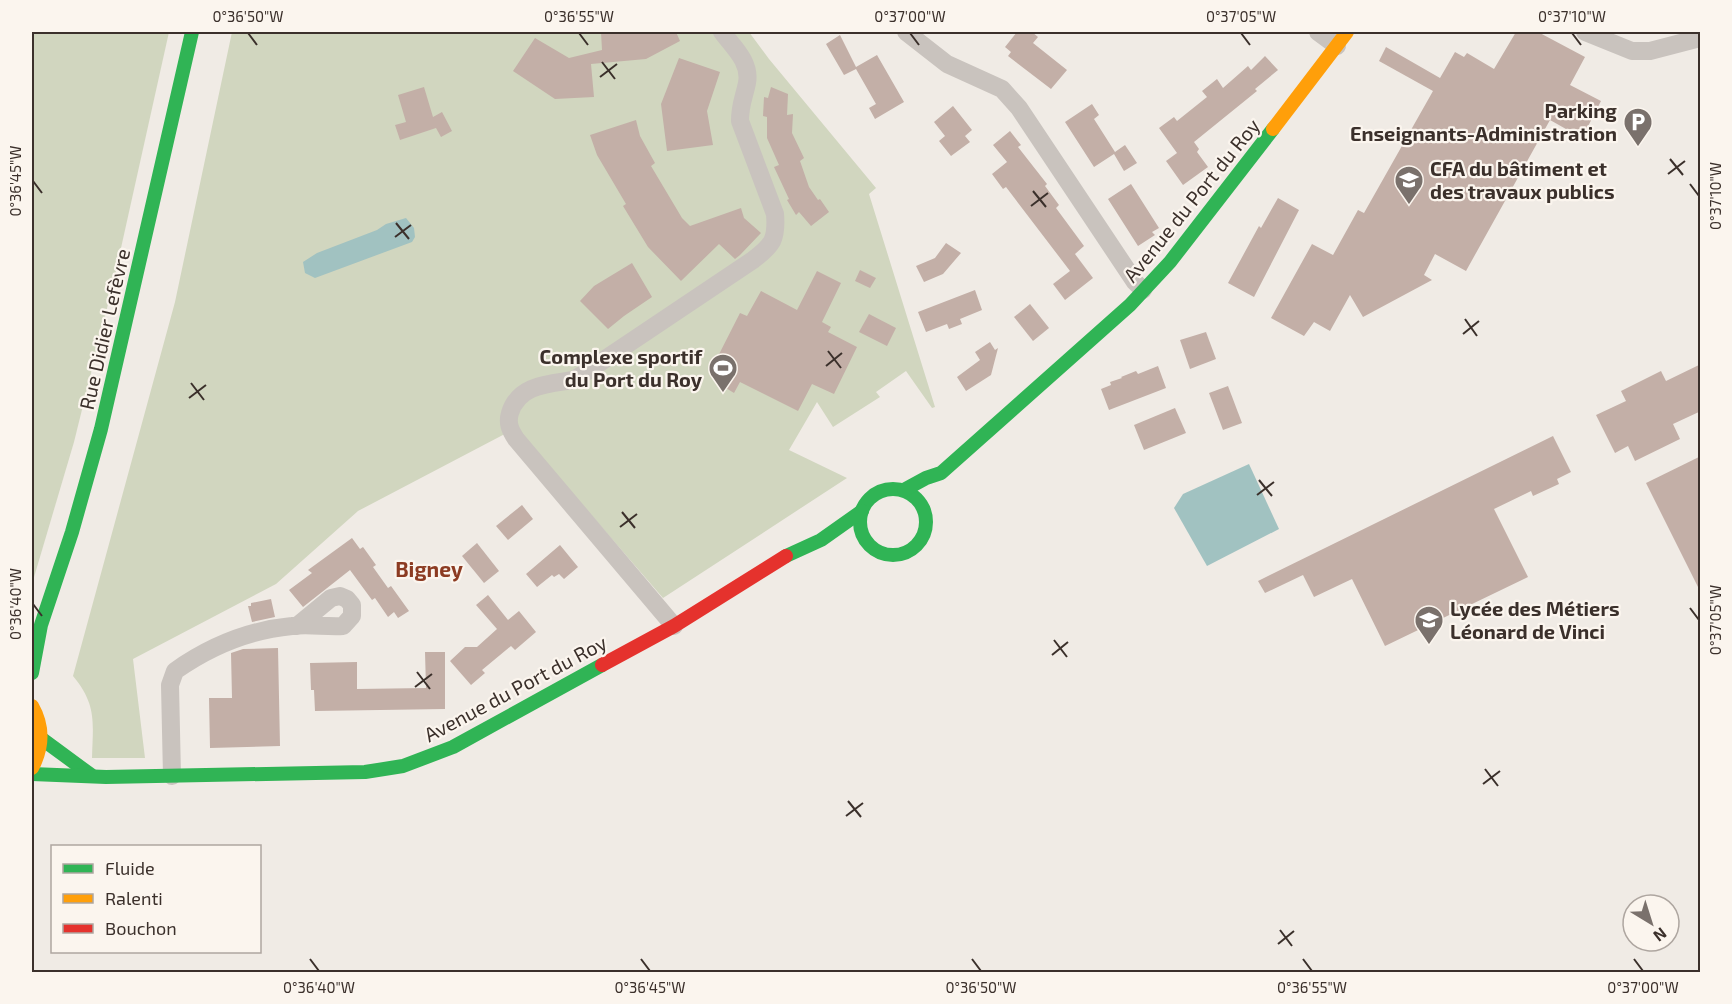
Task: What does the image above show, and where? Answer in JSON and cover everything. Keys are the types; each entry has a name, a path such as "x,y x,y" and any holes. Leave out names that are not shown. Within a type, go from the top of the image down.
{"street":[{"path":"674,626 516,439 508,421 513,405 521,393 574,380 753,260 774,240 775,214 740,121 740,104 747,83 748,71 745,62 722,32"},
{"path":"906,32 946,64 1002,89 1019,108 1135,282 1143,290"},
{"path":"1318,32 1342,39"},
{"path":"1585,32 1632,51 1650,51 1701,38"},
{"name":"Rue Didier Lefèvre","path":"32,673 41,625 72,532 101,429 191,33"},
{"name":"Avenue du Port du Roy","path":"32,774 106,777 365,772 403,766 453,747 674,626 794,551 821,540 862,511 866,502 881,490 892,488 904,490 941,473 1056,372 1130,305 1170,262 1342,39"},
{"name":"Avenue du Port du Roy","path":"821,540 865,540 884,554 895,555 906,552 916,546 923,537 927,526 926,515 941,473"},
{"path":"904,490 914,495 922,504 926,515"},
{"path":"862,511 861,530 865,540"},
{"name":"Rue Didier Lefèvre","path":"32,638 41,625"},
{"path":"172,776 170,685 175,671 237,638 297,626"},
{"path":"32,706 40,723 42,739 39,755 32,768"},
{"path":"42,739 91,775"}],"green space":[{"path":"32,32 169,32 113,284 74,442 32,584"},
{"path":"232,32 749,32 876,188 869,194 935,407 932,408 906,371 876,392 880,397 833,427 817,402 789,450 847,478 663,598 516,428 358,511 276,584 133,659 145,758 92,758 93,724 90,705 81,686 73,676 175,302"}],"water":[{"path":"406,218 414,228 415,237 412,242 315,278 305,273 303,262 317,253"},
{"path":"1249,464 1279,529 1207,566 1174,508 1183,494"}],"building":[{"path":"601,32 676,32 680,41 646,59 591,64 594,97 555,99 513,71 535,38 569,58 602,50"},
{"path":"1017,32 1032,32 1038,37 1033,43 1067,70 1051,89 1008,56 1011,52 1005,47"},
{"path":"1516,32 1538,32 1585,57 1570,85 1601,101 1582,138 1550,120 1466,271 1435,254 1424,275 1432,280 1363,317 1350,295 1330,331 1314,322 1304,336 1271,318 1312,244 1333,255 1358,210 1364,213 1433,91 1379,61 1386,47 1440,78 1455,52 1464,57 1467,53 1494,69"},
{"path":"840,35 856,67 877,55 904,102 875,119 869,108 876,104 856,69 844,75 826,44"},
{"path":"1265,56 1278,70 1255,89 1257,91 1194,142 1199,149 1197,152 1208,167 1183,185 1166,161 1177,153 1159,128 1174,117 1177,121 1207,97 1202,91 1217,79 1223,88 1248,66 1251,70"},
{"path":"679,58 720,72 707,111 713,145 667,151 661,104"},
{"path":"424,87 433,117 442,112 452,131 441,137 436,128 400,140 395,125 406,122 398,95"},
{"path":"771,87 788,94 787,115 793,114 792,133 804,158 800,161 809,187 829,212 811,226 799,212 796,215 787,200 789,199 774,167 779,165 767,138 767,117 763,116 764,97 768,98"},
{"path":"1092,104 1099,115 1094,119 1115,152 1125,145 1137,163 1124,171 1114,154 1094,167 1065,122"},
{"path":"953,106 972,130 965,136 970,142 951,156 939,141 945,136 934,122"},
{"path":"636,120 640,136 655,163 651,166 682,218 690,226 741,208 744,218 761,233 735,259 719,244 681,281 648,247 623,206 626,204 597,155 590,135"},
{"path":"1010,131 1021,145 1018,147 1047,184 1045,186 1059,205 1056,208 1084,246 1075,254 1093,278 1065,300 1053,284 1070,271 1006,187 1003,189 992,174 1007,162 993,145"},
{"path":"1131,184 1159,228 1152,232 1155,235 1138,246 1108,199"},
{"path":"1278,198 1299,210 1254,297 1228,283 1259,226 1261,228"},
{"path":"946,243 961,253 943,274 924,282 916,266 935,258"},
{"path":"632,263 652,297 608,329 580,301 594,286"},
{"path":"860,270 876,278 870,288 855,281"},
{"path":"817,271 841,283 822,322 831,327 828,332 857,347 834,394 812,384 798,411 740,382 734,393 721,385 726,375 712,368 740,313 747,316 761,291 797,310"},
{"path":"975,290 982,310 960,319 962,324 949,329 947,324 926,332 918,312"},
{"path":"1030,304 1049,328 1033,341 1014,317"},
{"path":"869,314 896,328 887,346 859,332"},
{"path":"1206,332 1216,359 1190,369 1180,340"},
{"path":"990,342 995,350 998,348 991,375 966,391 957,377 980,360 975,352"},
{"path":"1701,364 1701,411 1673,424 1680,439 1635,461 1628,446 1615,453 1596,415 1626,401 1621,391 1661,371 1666,381"},
{"path":"1158,366 1166,388 1109,410 1101,389 1121,377 1136,371 1138,374"},
{"path":"1228,386 1242,423 1223,430 1209,393"},
{"path":"1175,408 1186,433 1144,450 1134,425"},
{"path":"1553,436 1571,472 1557,479 1559,484 1533,496 1531,491 1494,509 1528,577 1385,646 1352,579 1314,597 1303,575 1265,593 1258,581"},
{"path":"1701,456 1701,593 1646,483"},
{"path":"522,505 533,519 508,540 496,526"},
{"path":"352,538 360,549 363,547 376,565 373,567 388,588 391,586 409,611 398,618 394,612 388,617 375,598 372,600 350,570 303,607 289,590 312,573 308,570"},
{"path":"477,543 499,571 484,583 462,556"},
{"path":"560,545 578,567 564,579 559,574 554,577 552,575 537,587 526,574"},
{"path":"488,595 508,620 519,611 536,632 515,650 511,646 482,670 485,673 471,685 450,661 465,647 477,647 497,629 476,605"},
{"path":"271,599 275,617 252,622 248,606 251,606 251,603"},
{"path":"278,648 280,746 210,748 209,698 232,698 231,653 243,649"},
{"path":"425,652 445,652 445,709 315,711 314,690 311,690 310,663 357,662 357,689 426,688"}],"traffic: fast":[{"path":"32,673 41,625 72,532 101,429 192,32"},
{"path":"904,490 941,473 1130,305 1170,262 1273,129"},
{"path":"887,489 899,489 911,494 921,504 926,522 924,535 911,550 899,555 887,555 875,550 865,540 860,528 860,516 865,504 875,494 887,489"},
{"path":"786,556 821,540 862,511"},
{"path":"32,774 106,777 365,772 403,766 453,747 602,665"},
{"path":"42,739 91,775"}],"traffic: slow":[{"path":"1273,129 1347,32"},
{"path":"32,706 39,722 41,737 32,768"}],"traffic: jam":[{"path":"602,665 674,626 786,556"}],"place":[{"name":"Parking Enseignants-Administration","path":"1638,148"},
{"name":"CFA du bâtiment et des travaux publics","path":"1409,206"},
{"name":"Complexe sportif du Port du Roy","path":"723,394"},
{"name":"Lycée des Métiers Léonard de Vinci","path":"1429,646"}],"district":[{"name":"Bigney","path":"429,568"}]}
